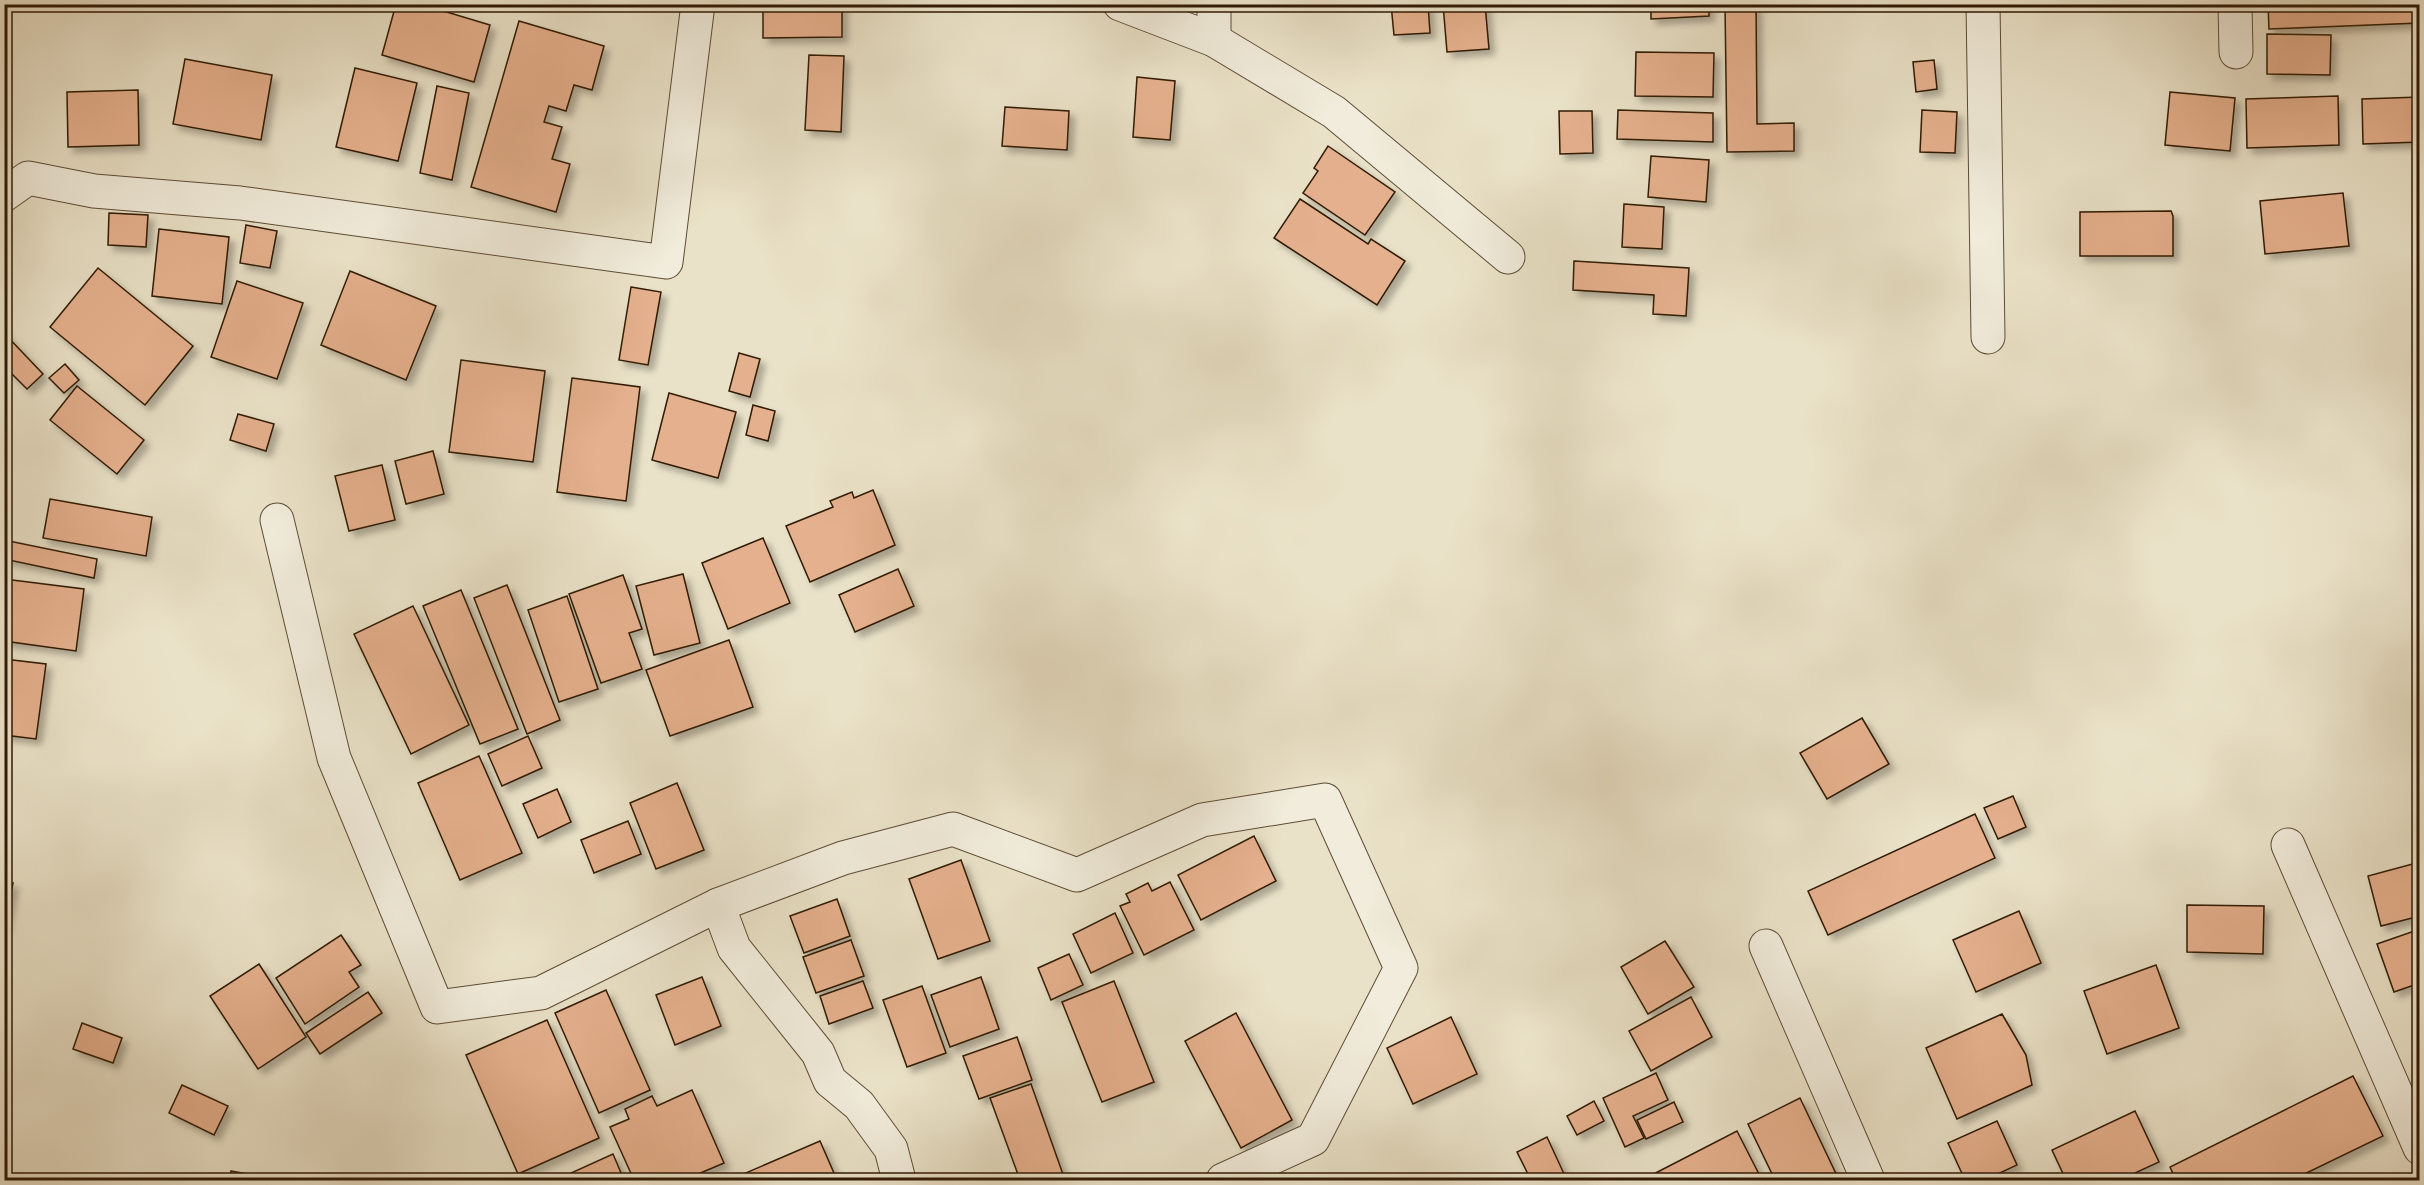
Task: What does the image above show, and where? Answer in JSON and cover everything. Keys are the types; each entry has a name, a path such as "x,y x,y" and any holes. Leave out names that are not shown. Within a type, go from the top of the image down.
{"street":[{"path":"4,195 28,178 94,191 240,203 666,261 698,4"},
{"path":"1120,4 1214,40 1335,112 1508,257"},
{"path":"1214,4 1214,40"},
{"path":"1983,4 1988,337"},
{"path":"2235,4 2236,52"},
{"path":"276,520 334,758 437,1007 541,993 718,905 843,858 953,829 1077,875 1202,820 1325,800 1401,968 1313,1139 1223,1180"},
{"path":"2288,845 2420,1148"},
{"path":"718,905 734,948 818,1053 830,1081 859,1105 891,1149 899,1180"},
{"path":"1766,946 1868,1180"}],"building":[{"path":"396,4 420,4 490,25 474,82 382,55"},
{"path":"763,4 842,4 842,37 763,38"},
{"path":"1391,4 1428,4 1430,33 1394,35"},
{"path":"1443,4 1485,4 1489,49 1447,52"},
{"path":"1651,4 1709,4 1709,16 1651,19"},
{"path":"1725,4 1756,4 1757,124 1794,123 1794,151 1727,152"},
{"path":"2268,4 2420,4 2420,23 2269,29"},
{"path":"519,21 604,46 592,90 574,85 566,111 549,106 544,122 562,127 552,159 570,164 556,212 471,187"},
{"path":"2267,34 2331,35 2330,75 2267,74"},
{"path":"1636,52 1714,53 1713,97 1635,96"},
{"path":"809,55 844,56 841,132 805,130"},
{"path":"185,59 272,75 261,140 173,124"},
{"path":"1934,60 1937,89 1916,92 1913,62"},
{"path":"355,68 417,83 398,161 336,147"},
{"path":"1137,77 1175,81 1170,140 1133,137"},
{"path":"437,86 469,93 452,180 420,173"},
{"path":"138,90 139,145 68,147 67,92"},
{"path":"2170,92 2235,98 2230,151 2165,145"},
{"path":"2338,96 2339,145 2247,148 2246,99"},
{"path":"2420,97 2420,142 2363,144 2362,99"},
{"path":"1005,107 1069,111 1067,150 1002,146"},
{"path":"1618,110 1713,113 1713,142 1617,139"},
{"path":"1922,110 1957,112 1955,153 1920,152"},
{"path":"1559,111 1592,111 1593,153 1560,154"},
{"path":"1328,146 1395,192 1365,235 1303,193 1318,171 1314,168"},
{"path":"1651,156 1709,160 1706,202 1648,197"},
{"path":"2343,193 2349,246 2265,254 2260,201"},
{"path":"1300,199 1368,244 1371,239 1405,261 1377,305 1274,238"},
{"path":"1624,204 1664,207 1662,249 1622,247"},
{"path":"2171,211 2173,256 2080,256 2080,212"},
{"path":"109,213 148,215 146,247 108,245"},
{"path":"246,225 277,231 270,268 240,263"},
{"path":"159,229 229,237 222,304 152,296"},
{"path":"1574,261 1689,268 1686,316 1653,314 1654,295 1573,290"},
{"path":"98,268 193,346 145,405 50,327"},
{"path":"350,271 436,306 406,380 321,345"},
{"path":"237,281 303,303 277,379 211,357"},
{"path":"631,287 661,292 648,365 619,360"},
{"path":"4,333 43,374 27,389 4,366"},
{"path":"739,353 760,359 750,397 729,391"},
{"path":"461,360 545,371 533,462 449,452"},
{"path":"65,364 79,380 64,393 49,378"},
{"path":"572,378 640,387 626,501 557,492"},
{"path":"77,386 144,440 117,474 50,420"},
{"path":"669,393 736,412 718,478 652,460"},
{"path":"753,405 775,411 768,441 746,435"},
{"path":"238,414 274,424 266,451 230,440"},
{"path":"433,451 444,494 406,504 395,461"},
{"path":"382,465 395,520 349,531 335,476"},
{"path":"873,490 895,545 810,582 786,526 833,507 830,501 852,492 854,498"},
{"path":"50,499 152,517 146,556 43,538"},
{"path":"763,538 790,603 728,629 702,563"},
{"path":"4,540 97,559 94,578 4,559"},
{"path":"898,569 914,606 855,632 839,595"},
{"path":"683,574 700,643 654,655 636,586"},
{"path":"623,575 642,629 629,633 642,669 601,683 569,594"},
{"path":"4,579 84,589 76,651 4,641"},
{"path":"507,585 560,720 527,734 474,598"},
{"path":"461,590 518,729 480,744 423,606"},
{"path":"567,596 598,689 559,702 528,610"},
{"path":"413,606 469,725 411,754 354,634"},
{"path":"729,640 753,707 670,736 646,670"},
{"path":"4,659 46,664 36,739 4,735"},
{"path":"1862,718 1889,764 1827,799 1800,753"},
{"path":"528,736 542,768 502,786 488,754"},
{"path":"479,756 522,853 460,880 418,783"},
{"path":"677,783 704,850 656,869 630,803"},
{"path":"557,789 571,822 538,838 523,804"},
{"path":"2013,796 2026,827 1998,839 1984,808"},
{"path":"1975,814 1995,858 1828,935 1808,891"},
{"path":"628,821 641,854 594,873 581,840"},
{"path":"1254,836 1276,881 1201,920 1178,875"},
{"path":"961,860 990,941 938,959 909,879"},
{"path":"2420,862 2420,916 2381,926 2368,876"},
{"path":"4,882 13,883 4,929"},
{"path":"1170,882 1194,930 1144,955 1120,906 1130,902 1126,894 1148,883 1152,891"},
{"path":"837,899 850,936 804,953 790,916"},
{"path":"2187,905 2264,906 2263,954 2187,952"},
{"path":"2019,911 2041,963 1976,992 1953,940"},
{"path":"1115,913 1133,953 1091,973 1073,934"},
{"path":"2420,929 2420,983 2394,992 2377,944"},
{"path":"341,935 361,965 349,972 359,987 305,1024 276,978"},
{"path":"851,940 864,976 816,993 803,957"},
{"path":"1665,941 1694,987 1648,1014 1621,967"},
{"path":"1069,954 1083,985 1051,1000 1038,968"},
{"path":"259,964 306,1037 258,1069 210,996"},
{"path":"2156,965 2179,1028 2107,1054 2084,991"},
{"path":"702,977 721,1026 675,1045 656,995"},
{"path":"981,977 999,1029 950,1047 931,995"},
{"path":"863,981 873,1008 829,1024 820,996"},
{"path":"1114,981 1154,1082 1102,1102 1062,1002"},
{"path":"922,986 946,1053 907,1067 883,1000"},
{"path":"606,990 650,1090 599,1113 555,1013"},
{"path":"368,992 382,1013 320,1054 306,1033"},
{"path":"1691,997 1712,1037 1651,1071 1629,1031"},
{"path":"1236,1013 1292,1120 1241,1148 1185,1041"},
{"path":"2002,1014 2026,1055 2032,1085 1957,1119 1926,1048"},
{"path":"1451,1017 1477,1074 1413,1104 1387,1048"},
{"path":"547,1020 599,1138 518,1174 466,1055"},
{"path":"82,1023 122,1038 113,1063 73,1049"},
{"path":"1017,1037 1032,1080 979,1099 963,1056"},
{"path":"1656,1073 1668,1100 1633,1116 1644,1138 1625,1147 1603,1098"},
{"path":"2353,1076 2383,1136 2292,1180 2176,1180 2170,1167"},
{"path":"1031,1084 1065,1180 1020,1180 990,1098"},
{"path":"182,1085 228,1106 214,1135 169,1113"},
{"path":"692,1090 724,1163 684,1180 634,1180 610,1127 629,1119 625,1109 652,1096 657,1106"},
{"path":"1800,1098 1839,1180 1775,1180 1748,1124"},
{"path":"1594,1101 1604,1121 1577,1135 1567,1116"},
{"path":"1674,1102 1683,1122 1646,1139 1637,1120"},
{"path":"2135,1111 2159,1162 2120,1180 2066,1180 2052,1150"},
{"path":"1997,1121 2017,1165 1985,1180 1965,1180 1948,1143"},
{"path":"1737,1131 1762,1180 1642,1180"},
{"path":"1547,1137 1565,1176 1556,1180 1531,1180 1517,1152"},
{"path":"820,1141 837,1180 744,1180 741,1175"},
{"path":"613,1154 624,1180 561,1180 560,1178"},
{"path":"231,1171 281,1180 230,1180"},
{"path":"116,1174 183,1180 116,1180"}]}
